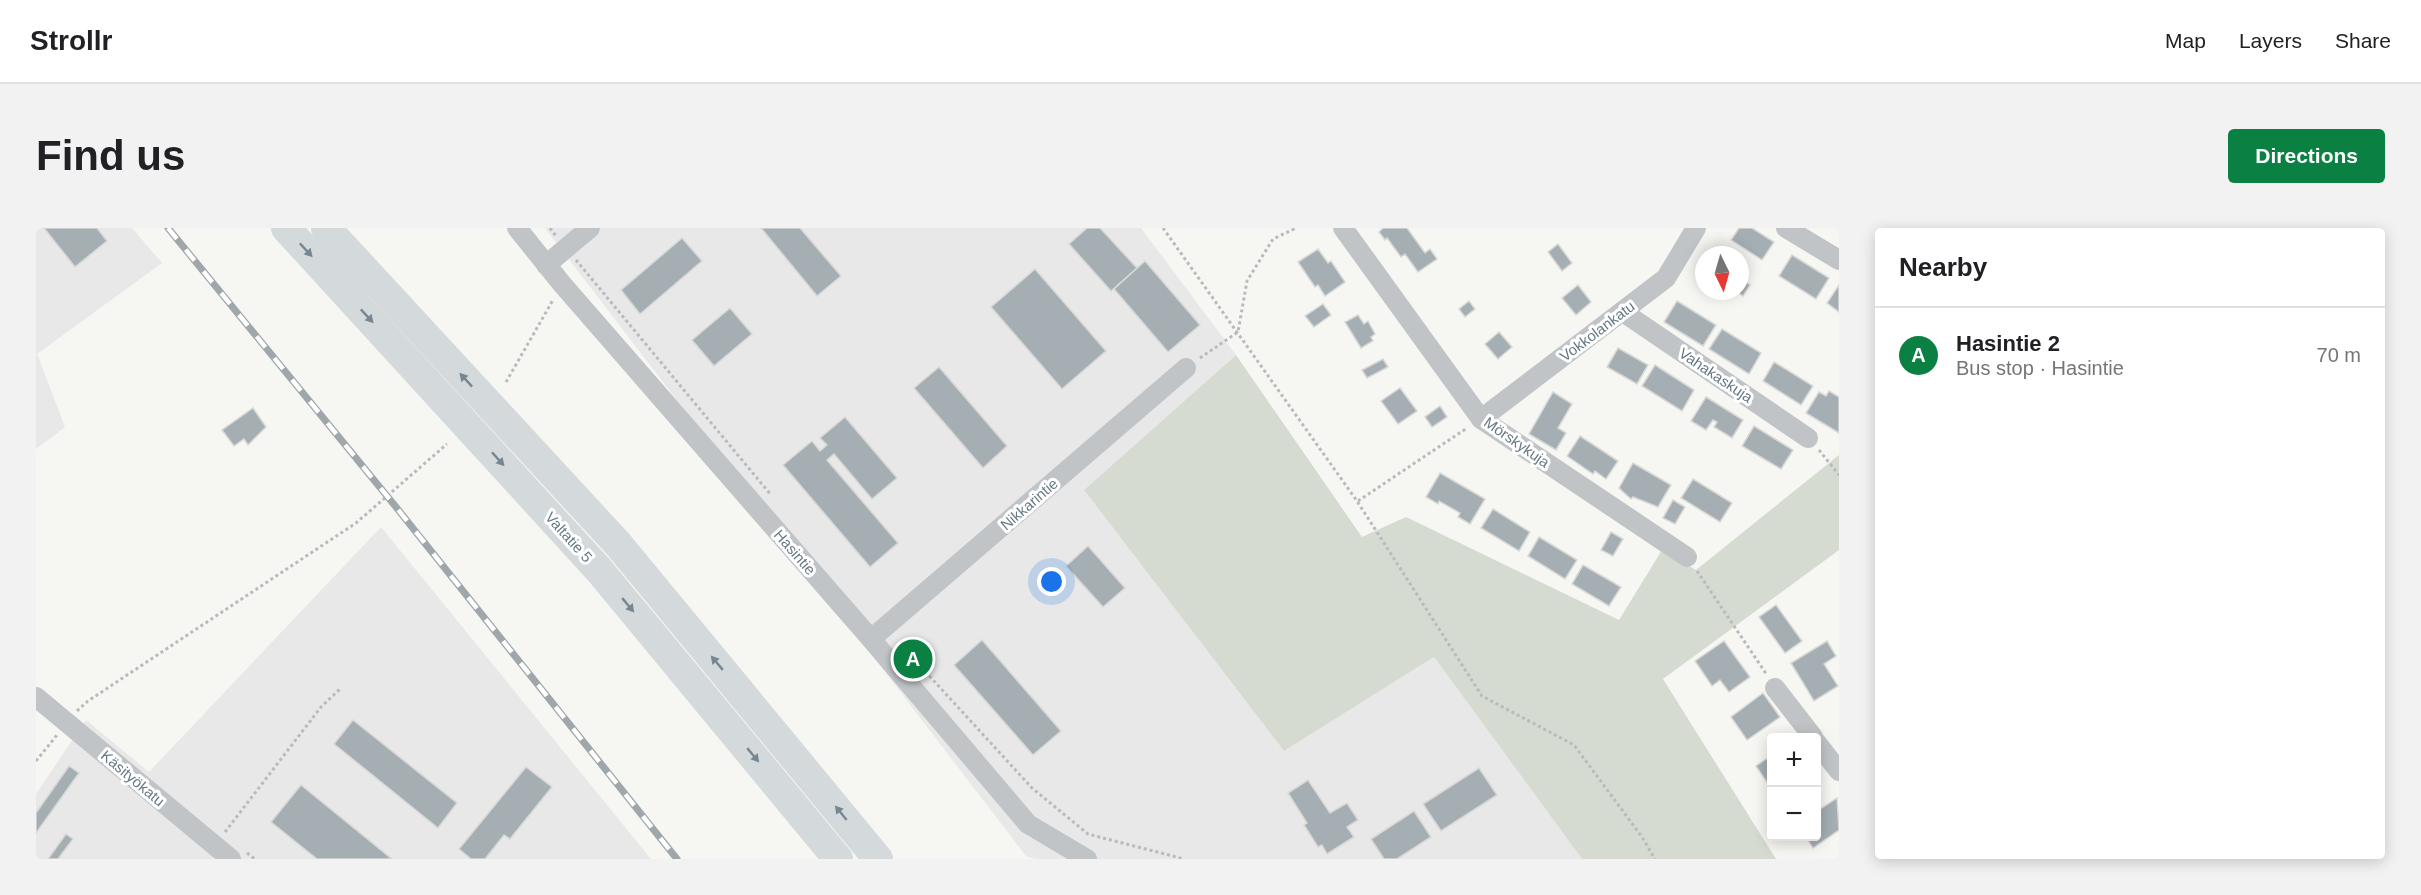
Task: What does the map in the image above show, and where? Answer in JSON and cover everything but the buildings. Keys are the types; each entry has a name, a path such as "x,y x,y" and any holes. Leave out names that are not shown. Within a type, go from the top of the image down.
{"highway":[{"name":"Valtatie 5","path":"286,228 599,570 838,859"},
{"name":"Valtatie 5","path":"326,228 618,544 878,859"}],"street":[{"name":"Hasintie","path":"517,228 562,284 878,633 1028,824 1087,859"},
{"path":"546,265 590,228"},
{"name":"Mörskykuja","path":"1343,228 1481,419 1687,557"},
{"name":"Vokkolankatu","path":"1481,419 1666,278 1696,228"},
{"path":"1786,228 1839,260"},
{"name":"Vahakaskuja","path":"1623,312 1808,438"},
{"name":"Nikkarintie","path":"878,633 1186,368"},
{"path":"1775,688 1809,733"},
{"name":"Käsityökatu","path":"36,697 231,859"},
{"path":"1821,748 1839,771"}],"path":[{"path":"550,228 776,502"},
{"path":"1162,228 1357,501 1482,696 1574,745 1642,837 1655,859"},
{"path":"1186,368 1238,332 1247,281 1274,238 1296,228"},
{"path":"506,382 562,284 582,268"},
{"path":"1357,501 1481,419"},
{"path":"1808,438 1839,475"},
{"path":"36,761 87,701 356,523 447,444"},
{"path":"1687,557 1775,688"},
{"path":"878,633 1032,788 1088,834 1184,859"},
{"path":"215,845 321,707 340,688"}],"shaded area":[{"path":"36,228 132,228 162,263 37,354 65,427 36,449"},
{"path":"545,228 1141,228 1236,355 1084,490 1284,751 1434,657 1582,859 1035,859 1026,856"},
{"path":"1236,355 1362,537 1406,517 1619,620 1662,550 1696,570 1839,455 1839,550 1663,679 1776,859 1582,859 1434,657 1284,751 1084,490"},
{"path":"381,527 651,859 36,859 36,794 86,720 149,772"}],"railway":[{"path":"168,228 396,507 677,859"}],"place":[{"name":"Hasintie 2","path":"913,659"}]}
